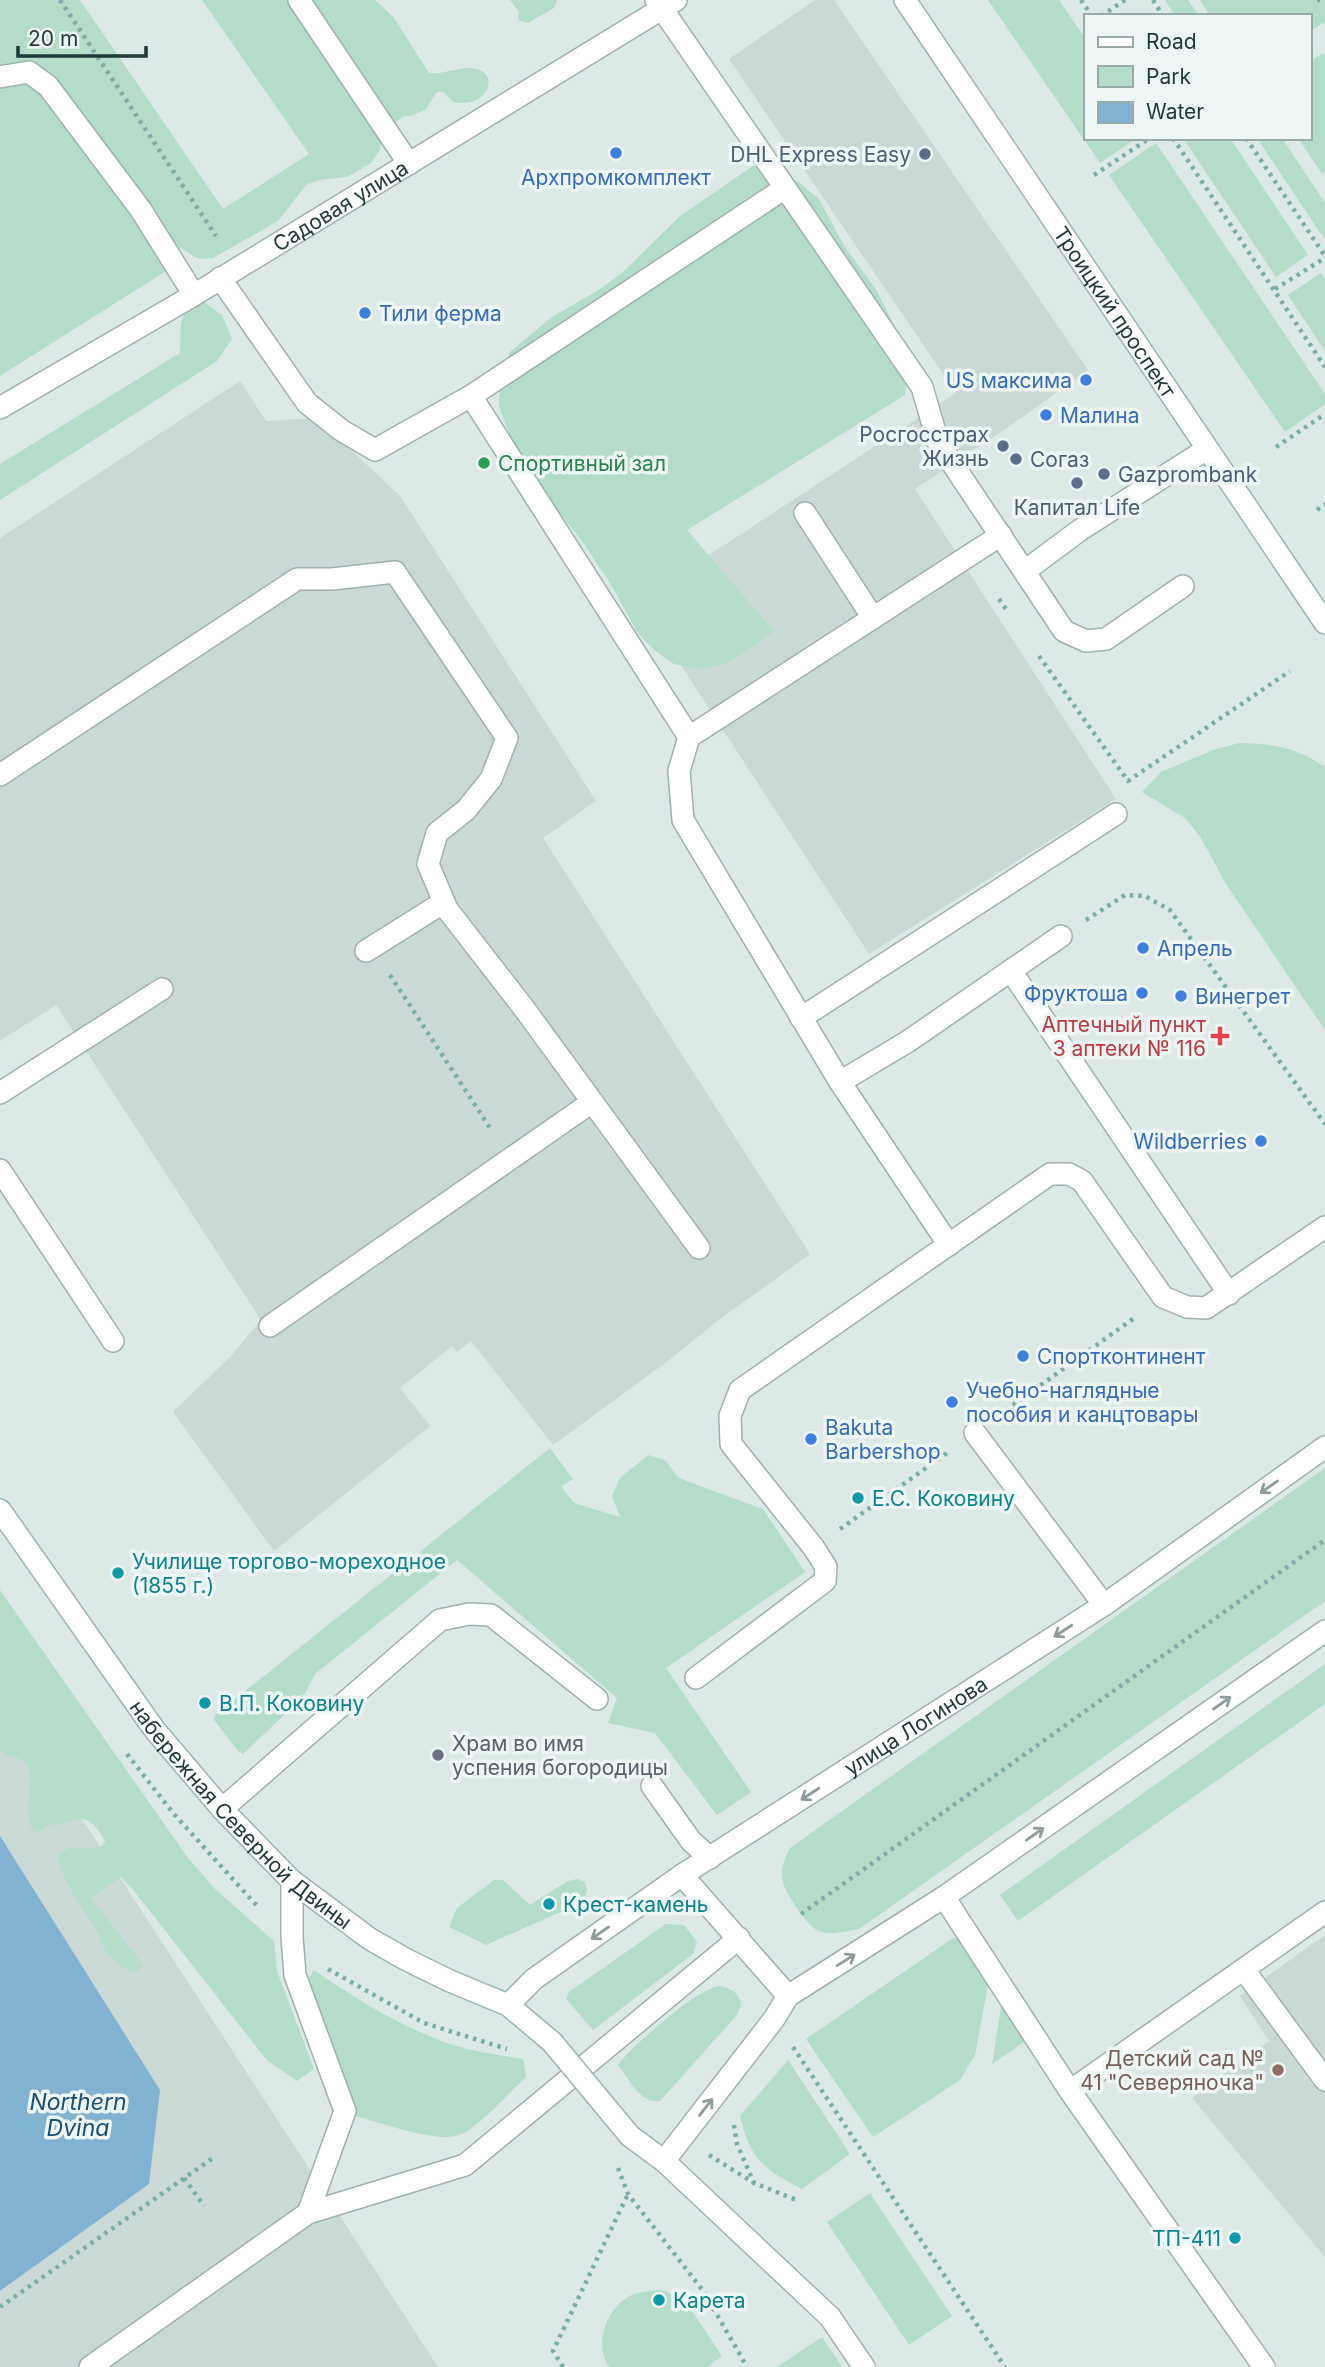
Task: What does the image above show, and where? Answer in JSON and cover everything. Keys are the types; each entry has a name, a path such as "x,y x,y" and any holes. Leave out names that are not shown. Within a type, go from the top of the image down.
{"street":[{"path":"299,0 409,164"},
{"name":"Троицкий проспект","path":"905,0 1325,624"},
{"path":"665,3 785,188 922,387 938,442 1064,631 1086,641 1106,639 1183,586"},
{"name":"Садовая улица","path":"0,408 194,295 665,3"},
{"path":"0,77 29,72 48,86 141,210 194,295"},
{"path":"220,278 307,403 341,430 375,450 471,396 785,188"},
{"path":"471,396 690,737"},
{"path":"1025,571 1080,530 1207,449"},
{"path":"805,513 873,618"},
{"path":"949,1245 840,1082 683,820 679,771 690,737 1001,535"},
{"path":"0,775 297,579 332,579 395,572 507,738 491,779 467,810 437,833 428,863 444,902 699,1248"},
{"path":"801,1018 1116,814"},
{"path":"366,951 444,902"},
{"path":"840,1082 907,1042 1061,936"},
{"path":"1011,971 1229,1294"},
{"path":"0,1093 162,989"},
{"path":"270,1326 592,1102"},
{"path":"0,1170 113,1341"},
{"path":"696,1678 825,1581 826,1567 814,1548 731,1444 730,1416 740,1390 1050,1174 1069,1174 1082,1181 1163,1297 1187,1307 1206,1308 1325,1227"},
{"path":"975,1433 1104,1605"},
{"name":"улица Логинова","path":"508,2005 534,1979 681,1875 1104,1605 1325,1447"},
{"name":"набережная Северной Двины","path":"0,1510 154,1729 222,1809 292,1881 370,1939 407,1961 508,2005 552,2042 630,2136 664,2161"},
{"path":"222,1809 440,1620 469,1614 491,1615 597,1699"},
{"path":"864,2367 830,2317 664,2161 774,2019 788,1996 944,1897 1325,1631"},
{"path":"652,1786 691,1841 710,1858"},
{"path":"681,1875 788,1996"},
{"path":"292,1881 295,1975 345,2111 308,2213"},
{"path":"944,1897 1070,2091 1264,2367"},
{"path":"1070,2091 1325,1912"},
{"path":"90,2367 308,2213 465,2165 739,1938"},
{"path":"1244,1970 1325,2080"}],"path":[{"path":"60,0 216,236"},
{"path":"1104,14 1125,0"},
{"path":"1094,175 1147,140"},
{"path":"1174,140 1325,367"},
{"path":"1247,140 1325,257 1275,289"},
{"path":"1276,447 1325,414"},
{"path":"1317,509 1325,504"},
{"path":"999,599 1015,622"},
{"path":"1031,645 1128,781 1290,671"},
{"path":"1061,936 1125,895 1145,896 1170,910 1325,1124"},
{"path":"386,968 510,1159"},
{"path":"801,1914 1325,1540"},
{"path":"774,2019 1005,2367"},
{"path":"733,2122 737,2144 754,2183"},
{"path":"682,2138 754,2183 799,2201"},
{"path":"0,2307 213,2158"},
{"path":"616,2162 628,2194 704,2292 747,2367"},
{"path":"184,2178 204,2206"},
{"path":"563,2367 553,2351 628,2194"}],"shaded area":[{"path":"815,0 834,0 1088,370 915,489 1116,799 869,954 639,601 956,393 729,59"},
{"path":"240,381 266,421 317,418 400,496 596,801 543,838 810,1254 553,1445 471,1341 457,1352 452,1346 400,1388 430,1426 274,1551 173,1412 231,1356 261,1320 56,1005 0,1041 0,538"},
{"path":"0,1693 438,2367 0,2367 0,2291 149,2184 0,1840"},
{"name":"Детский сад № 41 \"Северяночка\"","path":"1325,1935 1325,2257 1192,2098 1269,2041 1240,1996"}],"green space":[{"path":"0,0 80,0 223,209 309,154 202,0 375,0 394,18 429,73 477,69 488,78 489,84 481,96 464,103 453,102 444,92 437,92 425,110 404,116 382,135 380,150 371,163 347,177 319,180 306,185 278,221 213,258 199,259 175,245 163,263 166,271 0,376"},
{"path":"510,0 557,0 554,8 528,23 518,20 519,12"},
{"path":"988,0 1059,0 1084,37 1084,140"},
{"path":"1165,0 1188,0 1198,14 1174,14"},
{"path":"1200,0 1325,0 1325,22 1311,31 1311,14 1209,14"},
{"path":"1323,53 1325,55 1325,172 1322,174 1299,140 1311,140 1311,61"},
{"path":"1084,140 1134,140 1100,163"},
{"path":"1184,140 1231,140 1308,255 1276,277"},
{"path":"1258,140 1283,140 1325,203 1325,240"},
{"path":"1156,143 1325,394 1325,404 1285,432 1109,175"},
{"path":"753,166 799,182 819,199 845,247 877,291 903,343 908,369 905,395 687,530 774,631 726,663 700,669 674,664 654,650 637,632 612,586 582,541 549,500 508,431 499,406 500,379 510,352 552,317 623,272 680,216"},
{"path":"1321,273 1325,280 1325,351 1288,295"},
{"path":"204,302 222,315 232,339 217,361 0,500 0,464 180,353 184,315 195,305"},
{"path":"1239,743 1284,748 1305,755 1325,767 1325,1030 1226,884 1201,838 1185,818 1142,792 1161,772 1213,750"},
{"path":"550,1448 573,1479 561,1486 574,1503 620,1517 612,1496 620,1478 648,1455 665,1460 678,1477 763,1509 805,1572 666,1668 751,1792 717,1815 655,1733 608,1723 617,1698 457,1560 315,1674 303,1697 243,1754 238,1751 214,1720 215,1715"},
{"path":"1325,1468 1325,1601 859,1929 825,1933 808,1922 787,1892 782,1879 783,1865 790,1848"},
{"path":"0,1590 188,1858 215,1889 274,1941 277,1971 314,2069 297,2081 268,2061 121,1877 91,1898 144,1966 133,1973 119,1965 107,1953 62,1872 58,1855 68,1849 102,1846 105,1841 92,1824 78,1819 48,1826 39,1832 32,1830 28,1813 28,1764 0,1751"},
{"path":"1325,1664 1325,1704 1018,1921 1000,1895"},
{"path":"577,1879 585,1882 587,1891 583,1902 486,1945 449,1927 457,1908 494,1880 503,1880 530,1905 568,1881"},
{"path":"666,1924 684,1925 697,1942 693,1954 593,2030 566,1999 569,1992"},
{"path":"978,1928 994,1953 975,2055 960,2080 873,2137 806,2039 965,1930"},
{"path":"314,1970 381,2012 434,2038 470,2050 523,2059 526,2077 483,2119 456,2136 419,2134 351,2115 307,1981"},
{"path":"1006,1976 1043,2029 992,2064"},
{"path":"720,1986 732,1990 739,1998 741,2006 736,2016 660,2101 653,2101 641,2095 618,2065 651,2032 696,1996"},
{"path":"788,2060 850,2154 802,2189 760,2162 749,2143 740,2116"},
{"path":"870,2193 952,2316 909,2345 827,2222"},
{"path":"662,2290 684,2299 722,2356 707,2367 609,2367 602,2340 612,2313 633,2294"},
{"path":"822,2337 842,2367 777,2367"}],"water":[{"name":"Northern Dvina","path":"0,1836 160,2090 149,2184 0,2291"}],"place":[{"name":"Архпромкомплект","path":"616,153"},
{"name":"DHL Express Easy","path":"925,154"},
{"name":"Тили ферма","path":"365,313"},
{"name":"US максима","path":"1086,380"},
{"name":"Малина","path":"1046,415"},
{"name":"Росгосстрах Жизнь","path":"1003,446"},
{"name":"Согаз","path":"1016,459"},
{"name":"Спортивный зал","path":"484,463"},
{"name":"Gazprombank","path":"1104,474"},
{"name":"Капитал Life","path":"1077,483"},
{"name":"Апрель","path":"1143,948"},
{"name":"Фруктоша","path":"1142,993"},
{"name":"Винегрет","path":"1181,996"},
{"name":"Аптечный пункт 3 аптеки № 116","path":"1220,1036"},
{"name":"Wildberries","path":"1261,1141"},
{"name":"Спортконтинент","path":"1023,1356"},
{"name":"Учебно-наглядные пособия и канцтовары","path":"952,1402"},
{"name":"Bakuta Barbershop","path":"811,1439"},
{"name":"Е.С. Коковину","path":"858,1498"},
{"name":"Училище торгово-мореходное (1855 г.)","path":"118,1573"},
{"name":"В.П. Коковину","path":"205,1703"},
{"name":"Храм во имя успения богородицы","path":"438,1755"},
{"name":"Крест-камень","path":"549,1904"},
{"name":"Детский сад № 41 \"Северяночка\"","path":"1278,2070"},
{"name":"ТП-411","path":"1235,2238"},
{"name":"Карета","path":"659,2300"}]}
